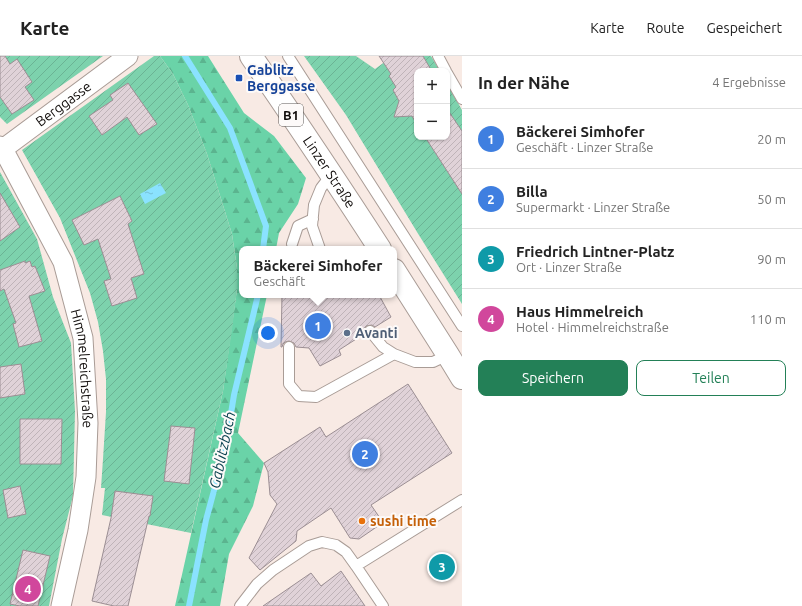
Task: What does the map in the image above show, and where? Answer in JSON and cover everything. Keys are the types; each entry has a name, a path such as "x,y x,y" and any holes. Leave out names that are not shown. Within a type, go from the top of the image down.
{"main road":[{"name":"Linzer Straße","path":"250,56 278,95 378,246"},
{"path":"397,275 462,378"}],"street":[{"name":"Berggasse","path":"1,149 128,56"},
{"name":"Himmelreichstraße","path":"1,149 63,262 83,338 88,423 86,477 78,530 61,606"}],"lane":[{"path":"288,56 462,326"},
{"path":"438,56 445,68"},
{"path":"450,77 462,99"},
{"path":"319,246 312,226 314,205 322,188 331,175"},
{"path":"292,244 298,226 313,219"},
{"path":"370,331 383,347 394,354 416,362 433,362 448,355"},
{"path":"289,347 289,384 299,396 316,397 394,354"},
{"path":"356,566 462,500"},
{"path":"240,606 257,584 273,570 309,546 322,542 336,545 346,552 383,606"}],"green space":[{"path":"0,56 103,56 7,124 0,117"},
{"path":"154,56 160,56 173,74 188,105 207,154 232,234 237,268 237,289 223,391 191,533 102,515 105,488 101,488 106,412 106,379 98,322 90,293 60,218 22,150"},
{"path":"160,56 208,56 244,113 274,136 306,178 298,204 279,233 277,246 239,246 239,298 266,298 238,433 264,463 253,506 229,554 220,606 175,606 223,391 237,289 237,268 232,234 207,154 188,105 173,74"},
{"path":"304,56 356,56 375,69 393,56 431,56 438,68 414,68 414,140 450,140 450,89 462,110 462,304 417,232 346,115"},
{"path":"0,172 37,239 53,297 71,343 75,411 73,496 62,539 49,606 0,606"}],"water":[{"path":"160,183 166,193 145,204 140,194"}],"building":[{"path":"0,56 5,56 10,64 17,59 32,82 25,87 34,100 12,114 0,97"},
{"path":"379,56 423,56 430,68 414,68 414,120 412,116 394,117 399,101 393,90 396,87 389,76 391,74"},
{"path":"128,83 157,124 139,135 127,117 102,135 89,116 113,100 110,95"},
{"path":"450,113 462,131 462,194 427,140 450,140"},
{"path":"0,193 20,227 0,241"},
{"path":"120,196 132,221 128,224 144,274 131,278 137,298 112,306 104,281 111,279 98,239 84,245 72,220"},
{"path":"25,261 25,263 30,261 32,267 35,266 45,291 29,296 42,341 19,347 13,324 16,323 4,289 0,291 0,270"},
{"path":"282,298 381,298 391,317 375,327 372,325 366,326 364,329 364,334 339,350 341,355 320,366 309,348 296,347 294,343 289,341 285,342 281,347"},
{"path":"21,364 25,394 0,398 0,367"},
{"path":"408,384 452,453 371,505 380,518 378,526 359,539 350,538 331,508 297,531 296,541 260,570 249,558 277,504 270,495 268,472 264,463 320,427 326,437"},
{"path":"20,419 62,419 61,464 20,464"},
{"path":"171,426 195,428 189,484 164,481"},
{"path":"20,486 26,514 8,518 3,490"},
{"path":"115,491 153,496 150,516 128,606 114,606 92,601 111,518"},
{"path":"23,550 50,556 38,606 20,606 10,604"},
{"path":"341,571 365,606 263,606 311,573 321,586"}],"waterway":[{"name":"Gablitzbach","path":"185,56 230,128 266,226 263,246"},
{"name":"Gablitzbach","path":"189,606 206,520 225,450 234,395 257,298"}],"place":[{"name":"Gablitz Berggasse","path":"239,78"},
{"name":"Bäckerei Simhofer","path":"318,326"},
{"name":"Avanti","path":"347,333"},
{"name":"Billa","path":"365,454"},
{"name":"sushi time","path":"362,521"},
{"name":"Friedrich Lintner-Platz","path":"442,567"},
{"name":"Haus Himmelreich","path":"28,589"}]}
